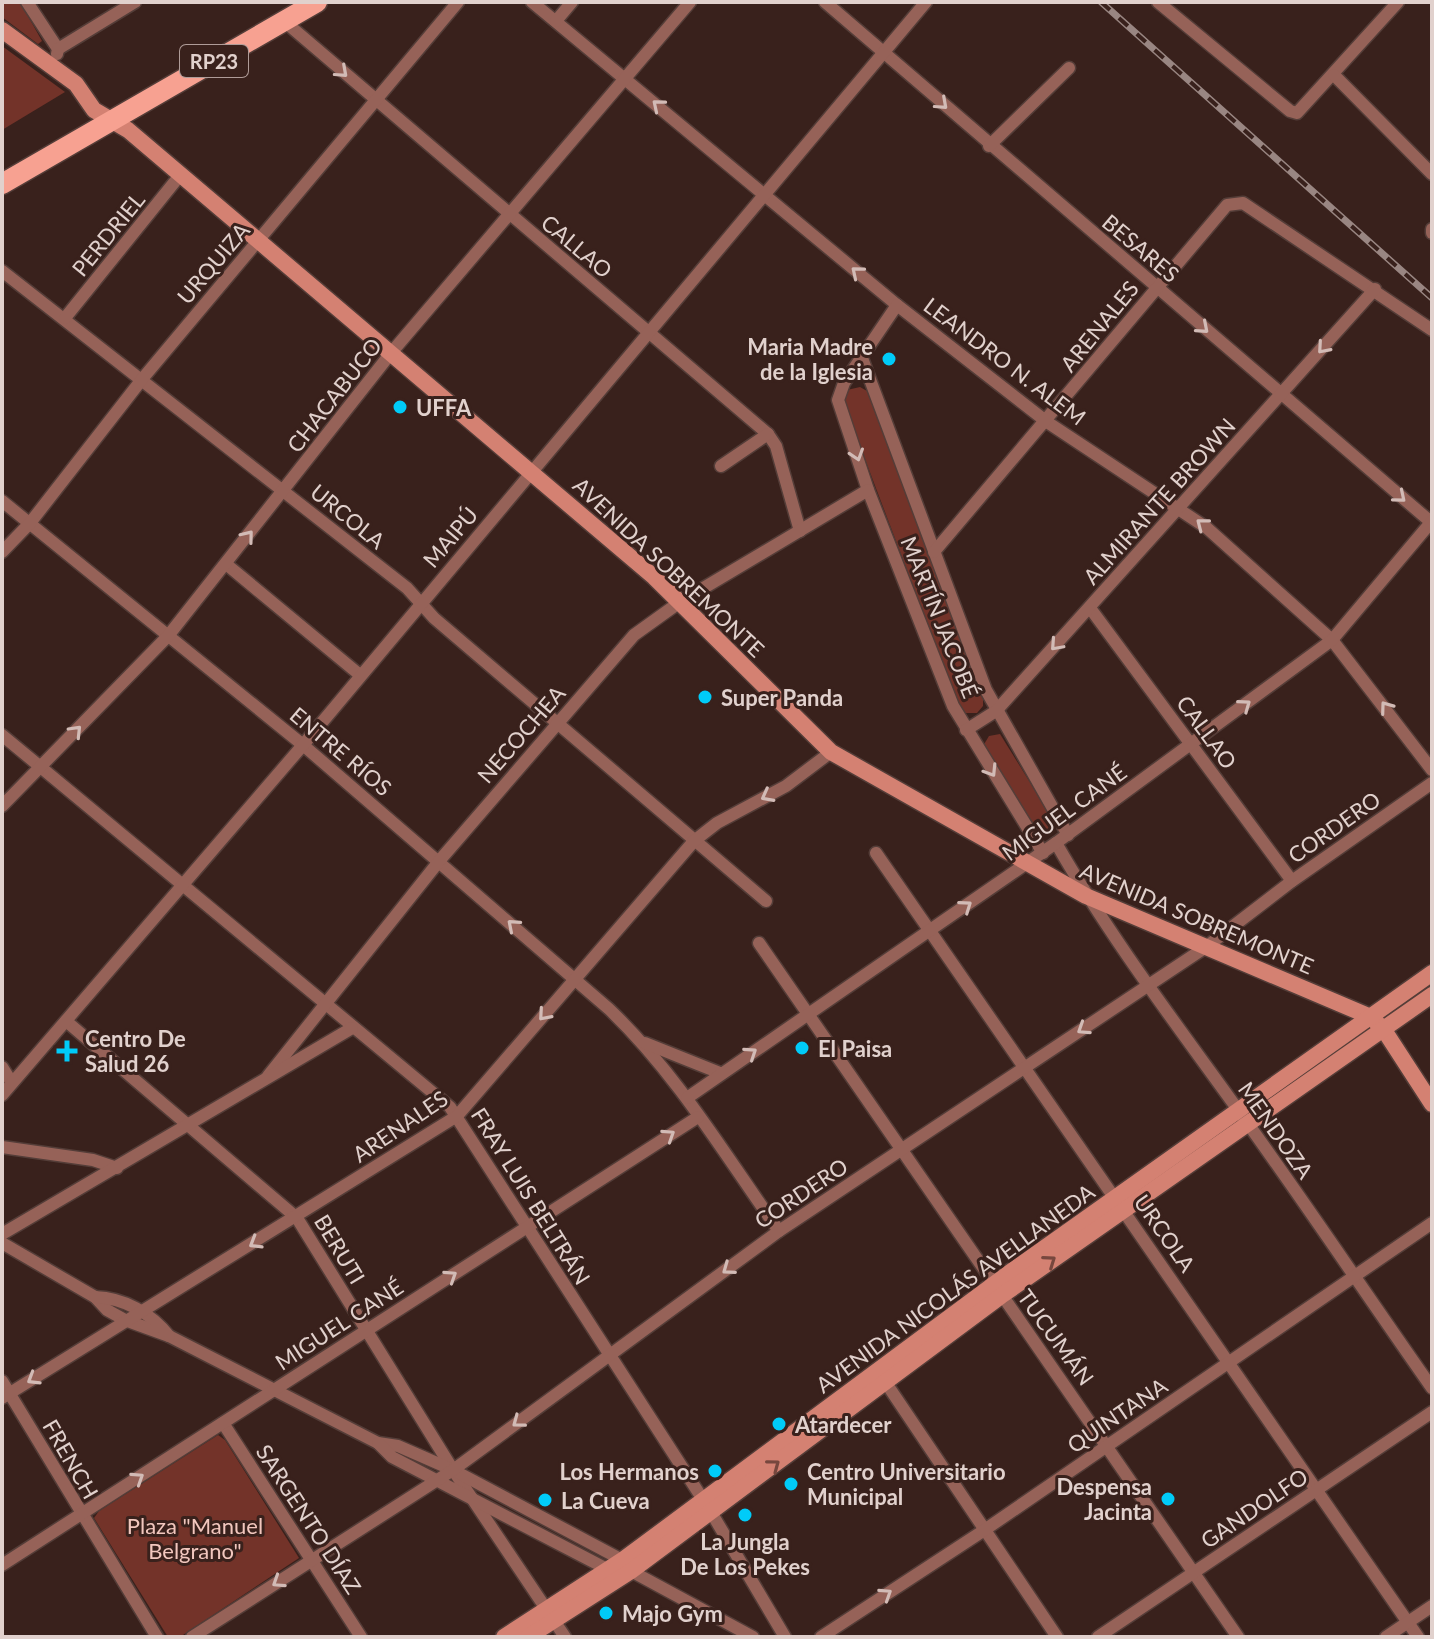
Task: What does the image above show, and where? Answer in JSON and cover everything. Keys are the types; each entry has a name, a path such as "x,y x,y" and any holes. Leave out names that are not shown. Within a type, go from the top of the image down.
{"main road":[{"name":"RP23","path":"2,184 317,2"},
{"name":"AVENIDA SOBREMONTE","path":"2,30 76,84 94,110 112,120 181,174 532,471 680,602 831,752 1086,896 1371,1017 1384,1030 1432,1104"},
{"name":"AVENIDA NICOLÁS AVELLANEDA","path":"1244,1117 1432,973"},
{"name":"AVENIDA NICOLÁS AVELLANEDA","path":"504,1637 551,1614 628,1565 997,1290 1244,1117 1384,1030 1432,995"},
{"name":"AVENIDA NICOLÁS AVELLANEDA","path":"528,1637 551,1614 609,1570 628,1565"}],"street":[{"path":"27,2 58,49 54,68"},
{"path":"58,49 135,2"},
{"name":"URQUIZA","path":"2,552 8,539 30,523 143,378 458,2"},
{"name":"LEANDRO N. ALEM","path":"532,2 897,305 1047,422 1180,508 1332,640 1356,667 1432,770"},
{"path":"556,21 572,2"},
{"name":"CHACABUCO","path":"2,806 168,636 391,353 690,2"},
{"name":"BESARES","path":"825,2 989,146 1432,522"},
{"name":"MAIPÚ","path":"2,1095 303,745 926,2"},
{"path":"1160,3 1290,111 1297,113 1398,2"},
{"name":"CALLAO","path":"284,21 375,102 768,434 776,446 800,531"},
{"path":"989,146 1069,68"},
{"path":"1334,75 1432,174"},
{"name":"PERDRIEL","path":"65,318 181,174"},
{"name":"ARENALES","path":"934,552 1047,422 1227,205 1236,202 1375,289"},
{"name":"URCOLA","path":"2,271 143,378 407,588 420,604 556,723 766,901"},
{"path":"1375,289 1432,330"},
{"name":"ALMIRANTE BROWN","path":"966,730 996,711 1375,289"},
{"path":"845,382 897,305"},
{"path":"862,358 871,387"},
{"path":"845,382 857,380 871,387"},
{"name":"MARTÍN JACOBÉ","path":"845,382 838,400 868,490 966,730 1043,853"},
{"name":"MARTÍN JACOBÉ","path":"871,387 996,711 1068,835"},
{"path":"721,466 768,434"},
{"name":"NECOCHEA","path":"268,1076 440,860 634,635 680,602 868,490"},
{"name":"ENTRE RÍOS","path":"2,501 303,745 576,979 644,1043 687,1098 779,1231"},
{"name":"MIGUEL CANÉ","path":"687,1098 1043,853 1332,640 1432,522"},
{"path":"226,564 360,675"},
{"name":"CALLAO","path":"1090,608 1292,881"},
{"name":"FRAY LUIS BELTRÁN","path":"2,735 457,1116 707,1506 785,1637"},
{"name":"ARENALES","path":"6,1396 457,1116 694,841 717,823 786,786 831,752"},
{"name":"CORDERO","path":"192,1637 453,1470 779,1231 1148,987 1432,783"},
{"name":"MENDOZA","path":"1056,843 1086,896 1148,987 1244,1117 1432,1388"},
{"name":"URCOLA","path":"876,853 1418,1637"},
{"name":"TUCUMÁN","path":"759,943 1238,1637"},
{"name":"BERUTI","path":"66,1021 297,1218 453,1470 565,1637"},
{"name":"NECOCHEA","path":"2,1234 352,1028"},
{"name":"ENTRE RÍOS","path":"644,1043 720,1073"},
{"path":"2,1067 12,1083"},
{"name":"MIGUEL CANÉ","path":"2,1565 698,1117"},
{"path":"2,1147 93,1160 117,1168"},
{"name":"QUINTANA","path":"821,1637 983,1531 1432,1223"},
{"path":"2,1243 95,1297 107,1310 125,1320 169,1336 378,1443 398,1446 453,1470 753,1637"},
{"path":"95,1297 113,1298 141,1311 157,1320 169,1336"},
{"path":"882,1376 983,1531 1057,1637"},
{"name":"FRENCH","path":"2,1381 6,1396 157,1637"},
{"name":"GANDOLFO","path":"1098,1637 1432,1412"},
{"name":"SARGENTO DÍAZ","path":"223,1423 361,1637"},
{"path":"378,1443 392,1457 609,1570"},
{"path":"1386,1637 1432,1606"}],"green space":[{"path":"2,2 20,2 42,41 38,44 2,17"},
{"path":"2,46 65,92 2,130"},
{"path":"860,387 867,391 983,696 983,706 977,713 965,713 958,705 843,401 847,390"},
{"path":"1000,734 1054,821 1055,830 1049,835 1038,836 983,746 989,736"},
{"name":"Plaza \"Manuel Belgrano\"","path":"218,1435 225,1440 299,1558 180,1637 168,1637 94,1518 99,1511"}],"railway":[{"path":"1101,2 1432,298"}],"place":[{"name":"Maria Madre de la Iglesia","path":"889,359"},
{"name":"UFFA","path":"400,407"},
{"name":"Super Panda","path":"705,697"},
{"name":"El Paisa","path":"802,1048"},
{"name":"Centro De Salud 26","path":"67,1051"},
{"name":"Atardecer","path":"779,1424"},
{"name":"Los Hermanos","path":"715,1471"},
{"name":"Centro Universitario Municipal","path":"791,1484"},
{"name":"Despensa Jacinta","path":"1168,1499"},
{"name":"La Cueva","path":"545,1500"},
{"name":"La Jungla De Los Pekes","path":"745,1515"},
{"name":"Majo Gym","path":"606,1613"}]}
